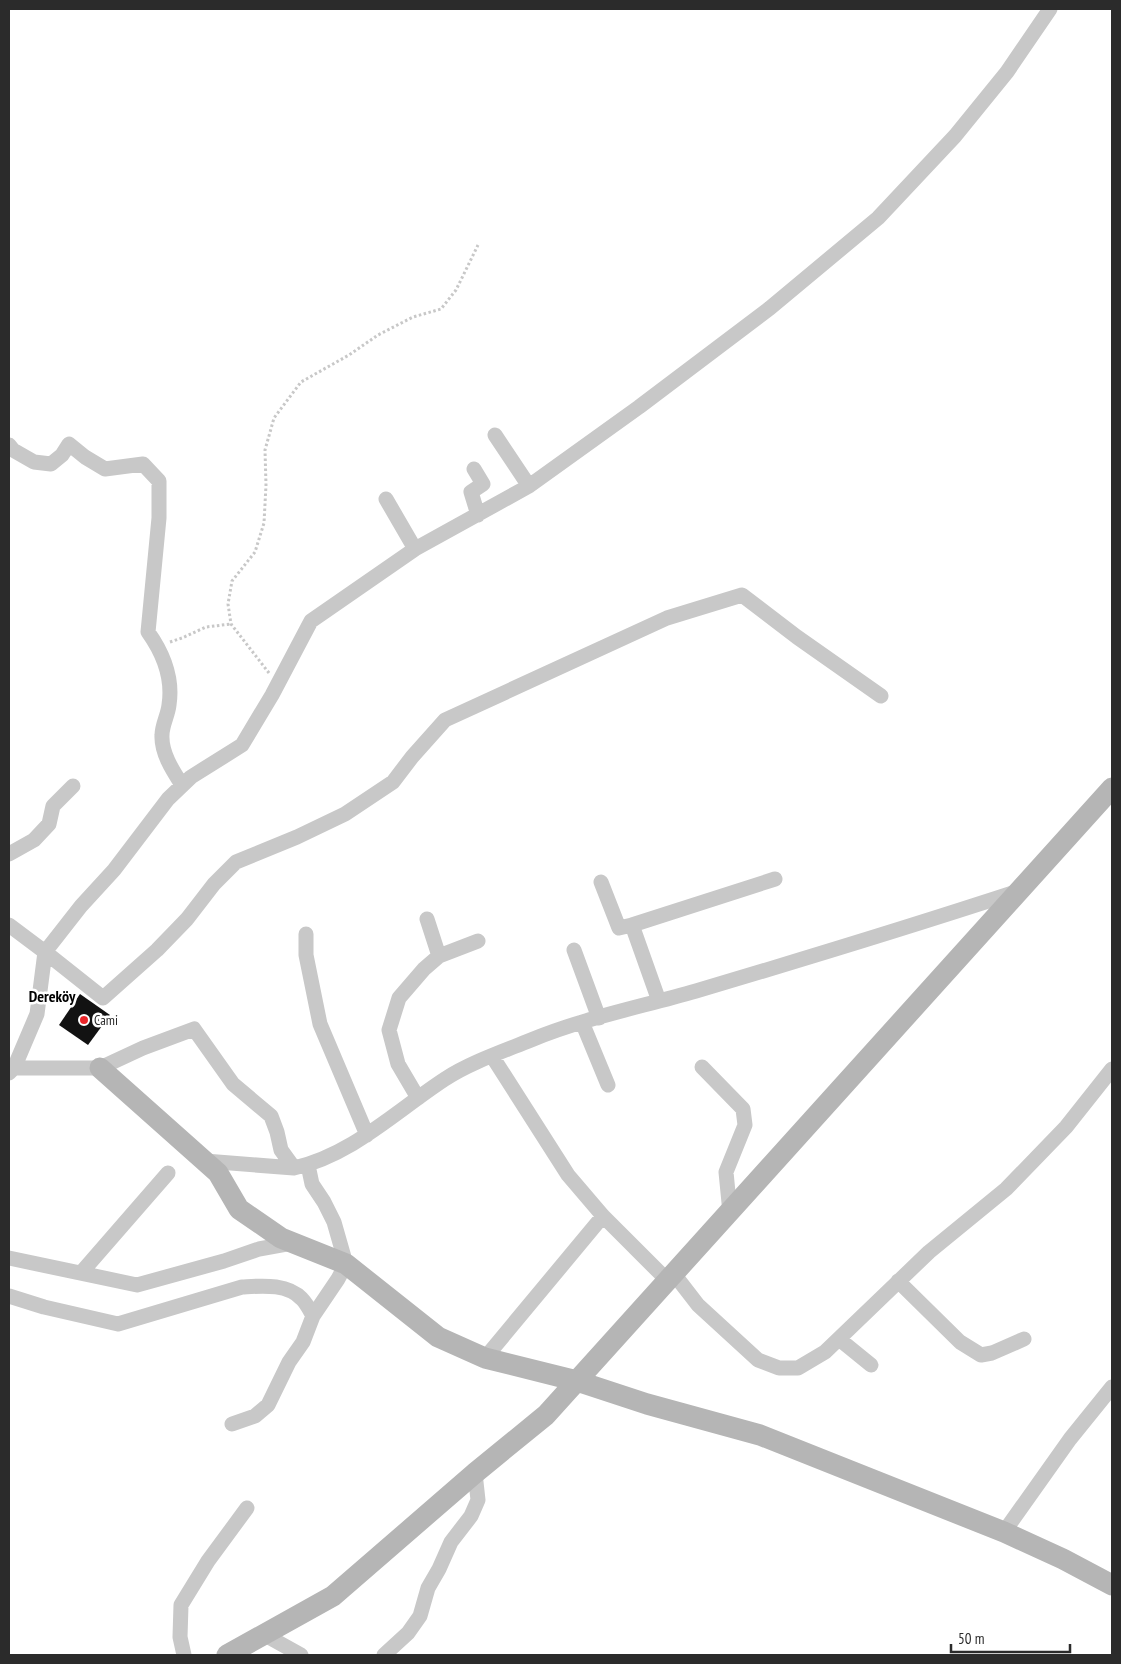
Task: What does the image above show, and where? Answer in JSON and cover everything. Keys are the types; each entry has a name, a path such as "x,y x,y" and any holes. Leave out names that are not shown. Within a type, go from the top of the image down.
{"street":[{"path":"232,1424 255,1416 268,1404 288,1362 303,1342 313,1316 346,1264 334,1222 324,1202 301,1166 281,1150 272,1116 233,1084 194,1029 142,1048 100,1068 11,1070 37,1014 45,952 81,906 114,870 168,799 191,777 242,745 278,684 311,621 415,549 529,486 762,314 878,218 961,129 1007,72 1050,9"},
{"path":"495,435 529,486"},
{"path":"9,445 12,450 34,462 51,464 69,444 85,458 105,469 143,464 158,480 159,518 148,632 158,645 170,680 169,704 162,736 168,763 182,785"},
{"path":"474,469 483,484 471,492 478,515"},
{"path":"386,499 415,549"},
{"path":"9,925 103,998 157,950 187,919 214,884 236,862 345,814 393,782 412,757 445,720 667,618 742,595 796,637 881,696"},
{"path":"9,854 34,840 49,824 53,806 73,786"},
{"path":"227,1655 333,1596 475,1473 546,1415 1112,788"},
{"path":"601,882 619,928 775,879"},
{"path":"205,1161 301,1166 359,1141 446,1078 554,1030 854,944 1020,891"},
{"path":"427,919 439,956"},
{"path":"632,925 659,1001"},
{"path":"306,934 306,955 320,1024 367,1134"},
{"path":"418,1098 398,1064 389,1030 399,998 424,969 439,956 478,941"},
{"path":"574,950 599,1018"},
{"path":"582,1022 608,1085"},
{"path":"492,1056 568,1174 603,1216 758,1360 779,1368 798,1368 825,1352 929,1252 1006,1189 1066,1127 1112,1069"},
{"path":"702,1067 743,1110 745,1125 726,1172 730,1213"},
{"path":"100,1068 218,1173 239,1208 281,1238 346,1264 438,1337 485,1358 578,1381 647,1404 760,1435 1004,1532 1063,1559 1112,1585"},
{"path":"81,1273 168,1174"},
{"path":"485,1358 603,1216"},
{"path":"9,1258 137,1285 224,1261 259,1249 292,1243"},
{"path":"898,1281 960,1342 981,1355 992,1353 1024,1340"},
{"path":"9,1296 44,1307 118,1324 131,1322 242,1288 261,1286 281,1287 302,1298 313,1316"},
{"path":"838,1339 871,1365"},
{"path":"1004,1532 1070,1439 1112,1387"},
{"path":"384,1655 408,1633 420,1616 428,1588 451,1542 471,1516 478,1500 475,1473"},
{"path":"184,1655 180,1637 181,1605 208,1561 247,1508"},
{"path":"265,1635 301,1655"}],"path":[{"path":"278,684 231,624 228,604 232,582 256,552 264,523 265,450 274,418 301,382 349,355 378,335 413,317 441,309 456,290 478,245"},
{"path":"158,645 182,638 206,627 231,624"}],"building":[{"name":"Cami","path":"80,994 110,1015 88,1045 59,1025"}],"place":[{"name":"Cami","path":"84,1020"}],"district":[{"name":"Dereköy","path":"52,996"}]}
